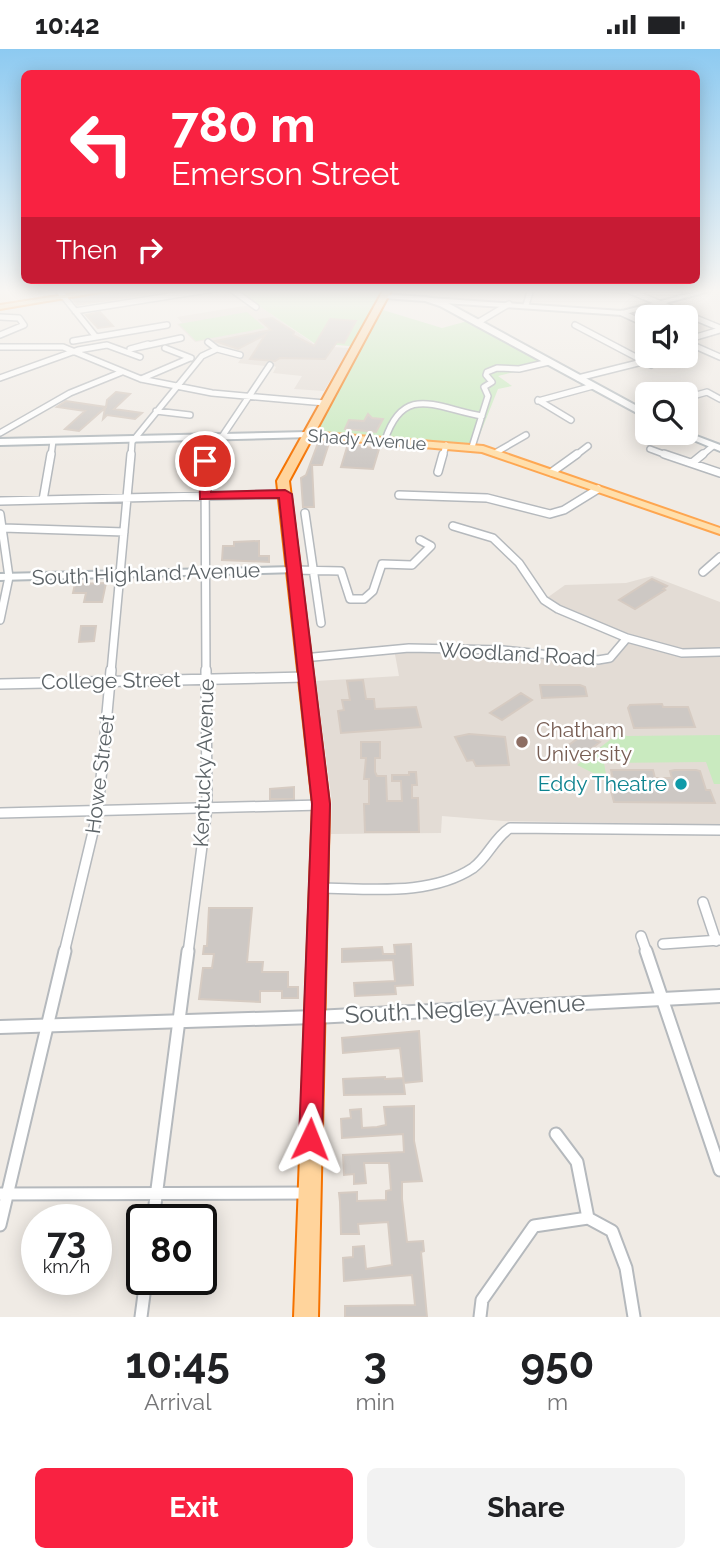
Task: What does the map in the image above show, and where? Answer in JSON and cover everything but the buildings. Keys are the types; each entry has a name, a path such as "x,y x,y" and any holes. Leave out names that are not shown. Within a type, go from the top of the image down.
{"highway":[{"path":"306,1317 321,805 283,481 355,348"}],"main road":[{"path":"523,348 635,409"},
{"name":"Shady Avenue","path":"0,442 308,435 472,447 720,531"},
{"path":"698,440 717,447"},
{"name":"South Highland Avenue","path":"4,577 293,570"}],"street":[{"path":"64,348 141,379 248,397 325,403"},
{"path":"0,378 92,348"},
{"path":"115,348 140,358"},
{"path":"165,348 195,359"},
{"path":"578,377 648,363 620,348"},
{"path":"700,348 720,358"},
{"path":"141,379 217,349 240,355"},
{"path":"133,439 195,359"},
{"path":"472,447 488,396 484,387 492,382 486,375 487,372 497,368 519,369 549,362"},
{"name":"Kentucky Avenue","path":"155,1204 207,808 205,461 270,365"},
{"path":"0,433 70,393 122,372"},
{"path":"571,421 538,400 593,386"},
{"path":"698,395 707,392 720,399"},
{"path":"385,440 394,416 411,405 451,407 466,414 482,416"},
{"path":"156,411 190,415"},
{"path":"495,453 526,435"},
{"name":"Howe Street","path":"0,1224 4,1194 98,811 133,439"},
{"path":"43,500 53,442"},
{"path":"438,472 446,445"},
{"path":"552,473 588,446"},
{"path":"692,464 717,447"},
{"path":"650,449 720,473"},
{"path":"399,495 487,498 550,514 564,510 598,489"},
{"path":"0,501 285,494"},
{"path":"0,513 4,577 0,619"},
{"path":"305,513 321,623"},
{"path":"453,526 493,538 519,563 544,600 551,604 627,638 682,653 720,652"},
{"path":"3,528 124,532"},
{"path":"293,570 331,568 341,572 350,599 367,600 372,596 382,564 412,565 431,546 420,540"},
{"path":"703,572 720,557"},
{"name":"Woodland Road","path":"303,658 409,648 503,650 598,660 610,659 627,638"},
{"name":"College Street","path":"0,684 305,677"},
{"path":"0,813 321,805"},
{"path":"318,888 410,887 452,879 473,868 491,852 503,831 510,828 720,830"},
{"path":"663,944 718,940 703,902"},
{"path":"641,936 660,999 716,1146 720,1170"},
{"name":"South Negley Avenue","path":"0,1027 315,1017 720,996"},
{"path":"556,1134 577,1162 588,1218"},
{"path":"4,1194 309,1193"},
{"path":"480,1317 482,1300 534,1226 588,1218 612,1231 626,1268 634,1317"},
{"path":"141,1317 144,1295"}],"shaded area":[{"path":"220,348 349,348 324,391 294,389 302,376 273,373 276,367 268,362 265,366 238,363 243,355"},
{"name":"Chatham University","path":"652,576 720,602 720,825 503,821 442,816 441,833 331,834 332,803 316,681 399,676 394,649 609,658 627,639 544,600 565,585 626,583"}],"green space":[{"path":"360,348 517,348 546,364 498,376 512,386 498,389 476,444 316,432"},
{"path":"619,733 627,736 720,735 720,784 714,784 706,762 604,763 607,780 577,765"}],"place":[{"name":"Chatham University","path":"522,742"},
{"name":"Eddy Theatre","path":"681,784"}],"route":[{"path":"205,461 205,496 285,494 321,804 310,1139"}]}
